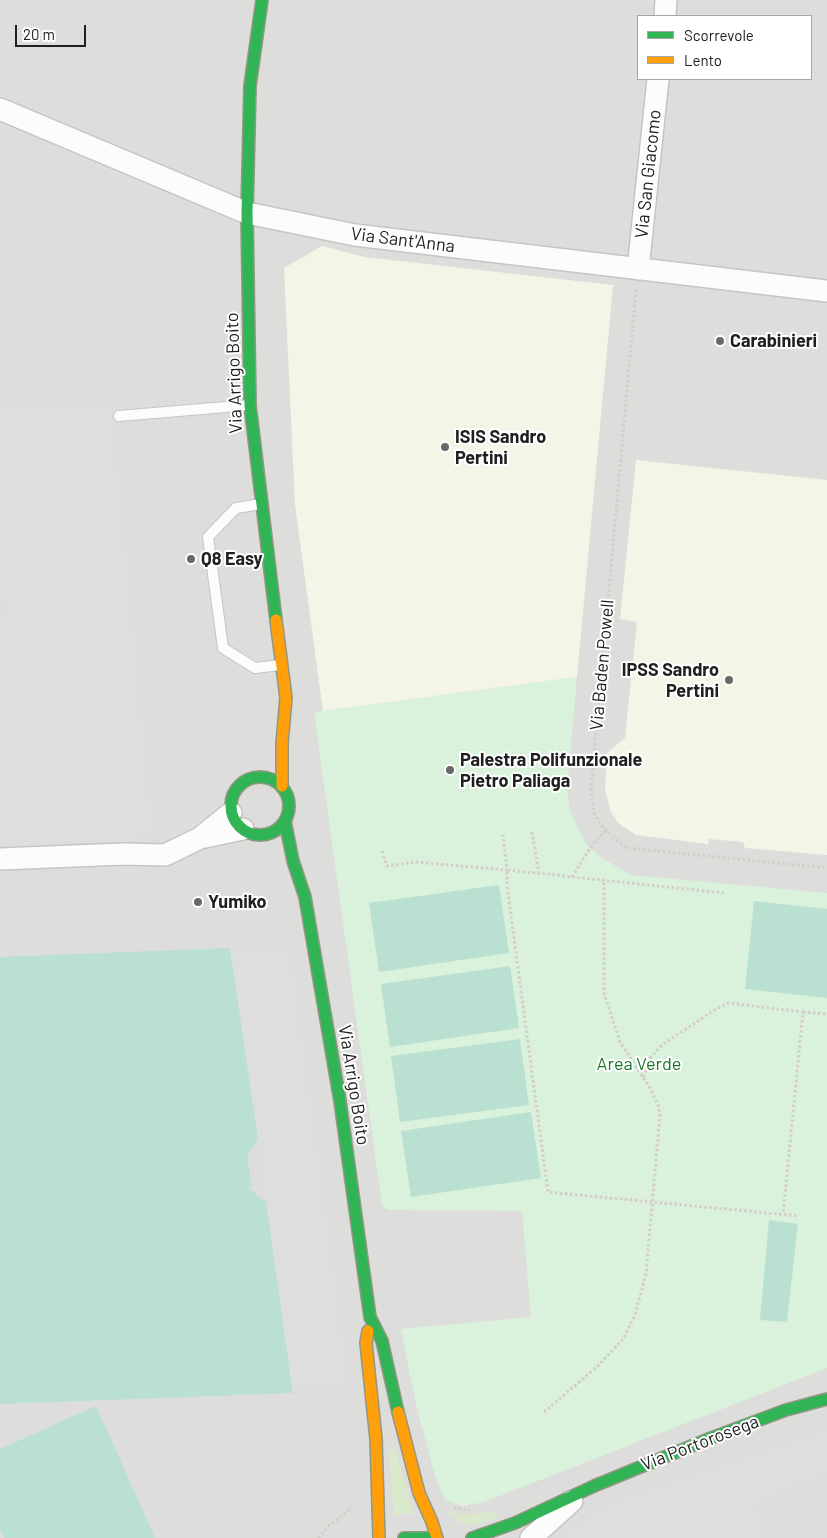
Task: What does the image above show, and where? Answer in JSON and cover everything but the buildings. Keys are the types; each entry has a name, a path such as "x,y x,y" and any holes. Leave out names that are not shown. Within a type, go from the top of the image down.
{"main road":[{"name":"Via Arrigo Boito","path":"262,0 250,86 247,213 250,405 286,698 282,743 282,786"},
{"name":"Via Arrigo Boito","path":"266,777 282,743"},
{"path":"256,777 266,777 275,780 282,786 287,794 289,803 289,812 285,821 271,833 251,834 237,821 231,803 239,786 247,780 256,777"},
{"name":"Via Arrigo Boito","path":"285,821 293,861 305,897 315,955 340,1101 370,1317 366,1343 376,1439 379,1538"},
{"name":"Via Arrigo Boito","path":"271,833 293,861"},
{"name":"Via Arrigo Boito","path":"370,1317 382,1341 419,1493 437,1538"},
{"name":"Via Portorosega","path":"472,1538 515,1523 594,1486 711,1438 786,1410 827,1399"},
{"path":"404,1538 433,1538"}],"street":[{"path":"665,15 666,0"},
{"name":"Via San Giacomo","path":"638,269 658,80"},
{"name":"Via Sant'Anna","path":"0,109 247,213 355,234 827,291"},
{"path":"1,861 124,854 164,855 237,821"},
{"name":"Via Portorosega","path":"531,1538 577,1495"}],"lane":[{"path":"119,416 250,405"},
{"path":"262,504 236,508 208,537 223,648 255,668 282,665"}],"path":[{"name":"Via Baden Powell","path":"638,269 591,789 594,813 601,825 627,848 827,868"},
{"path":"572,877 590,848 606,830"},
{"path":"532,832 538,873"},
{"path":"503,835 508,896 548,1192 799,1216"},
{"path":"382,851 387,866 416,862 724,893"},
{"path":"544,1412 599,1366 623,1340 635,1315 646,1274 660,1114 658,1105 643,1078 620,1042 604,993 604,880"},
{"path":"643,1078 650,1058 662,1044 728,1003 827,1014"},
{"path":"783,1214 803,1012"}],"shaded area":[{"path":"0,0 827,0 827,1538 0,1538"},
{"name":"ISIS Sandro Pertini","path":"322,246 364,257 613,285 577,677 323,711 295,505 284,268"},
{"path":"111,404 153,836 0,848 0,620 13,606 0,595 0,410"},
{"name":"IPSS Sandro Pertini","path":"636,460 827,480 827,855 745,848 743,842 709,839 708,844 636,835 618,823 611,812 605,790 607,753 625,738 637,622 620,619"},
{"path":"0,859 2,859 3,957 0,957"},
{"path":"290,952 348,1385 292,1388 231,954"},
{"path":"827,1430 827,1472 754,1503 765,1534 764,1538 564,1538 577,1525 606,1505"}],"green space":[{"name":"Area Verde","path":"577,677 567,790 570,812 590,848 631,875 827,893 827,1368 484,1502 462,1506 445,1500 436,1479 415,1400 401,1329 531,1317 522,1211 388,1210 382,1206 314,712"},
{"path":"499,885 509,953 379,972 369,903"},
{"path":"754,901 827,909 827,998 745,989"},
{"path":"230,948 258,1138 247,1157 252,1187 248,1188 266,1202 293,1393 0,1404 0,957"},
{"path":"510,966 519,1028 390,1047 381,984"},
{"path":"520,1039 529,1105 400,1122 391,1056"},
{"path":"531,1112 541,1178 411,1197 401,1131"},
{"path":"769,1220 798,1224 787,1322 760,1320"},
{"path":"96,1406 155,1538 4,1538 0,1530 0,1449"},
{"path":"395,1449 414,1514 394,1516 389,1452"},
{"path":"445,1510 462,1515 490,1512 496,1513 497,1517 470,1525 459,1521"}],"traffic: fast":[{"path":"262,0 250,86 247,213 250,405 276,620"},
{"path":"254,777 266,777 281,785 289,800 289,806 289,812 281,827 266,835 254,835 239,827 231,812 231,800 239,785 254,777"},
{"path":"285,821 293,861 305,897 340,1101 370,1317 382,1341 398,1412"},
{"path":"472,1538 515,1523 594,1486 711,1438 786,1410 827,1399"},
{"path":"404,1538 433,1538"}],"traffic: slow":[{"path":"276,620 286,698 282,743 282,786"},
{"path":"368,1331 366,1343 376,1439 379,1538"},
{"path":"398,1412 419,1493 437,1538"}],"place":[{"name":"Carabinieri","path":"720,341"},
{"name":"ISIS Sandro Pertini","path":"445,447"},
{"name":"Q8 Easy","path":"191,559"},
{"name":"IPSS Sandro Pertini","path":"729,680"},
{"name":"Palestra Polifunzionale Pietro Paliaga","path":"450,770"},
{"name":"Yumiko","path":"198,902"}]}
